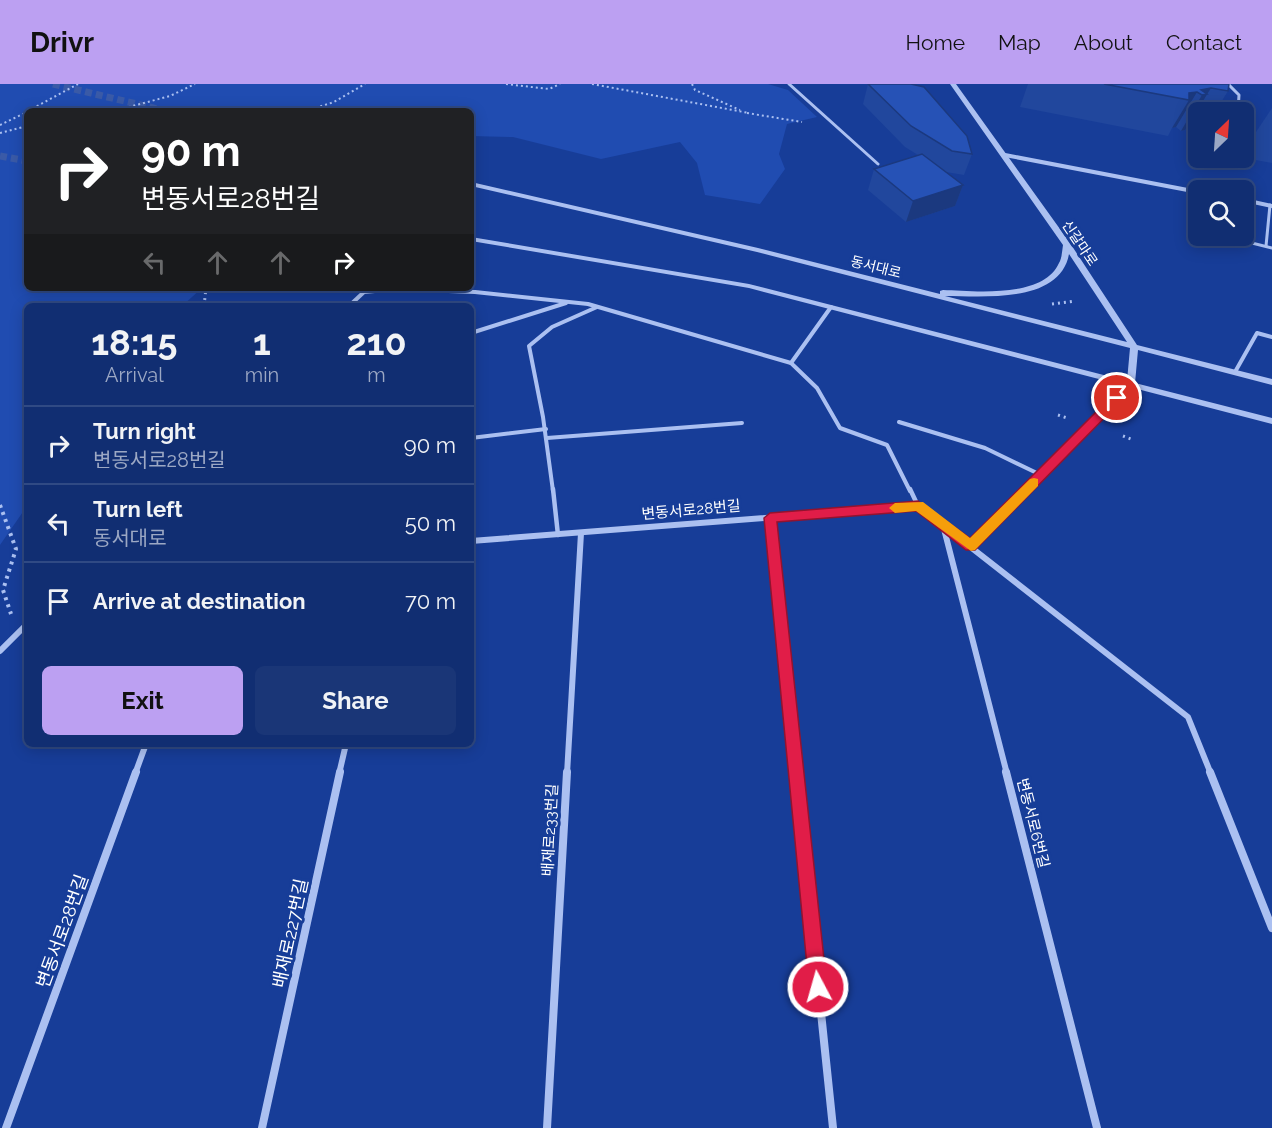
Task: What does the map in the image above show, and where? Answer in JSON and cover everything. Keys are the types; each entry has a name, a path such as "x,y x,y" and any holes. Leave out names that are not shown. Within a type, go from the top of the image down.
{"street":[{"name":"신갈마로","path":"953,84 1005,155 1134,346"},
{"path":"1005,155 1188,190"},
{"name":"동서대로","path":"474,185 758,250 1272,382"},
{"path":"1254,202 1271,206"},
{"path":"474,240 749,286 1272,420"},
{"path":"922,292 1003,294 1033,289 1061,267 1067,245"},
{"path":"971,546 1131,385 1134,346"},
{"path":"918,506 1188,717 1272,928"},
{"name":"변동서로28번길","path":"474,541 918,506"},
{"path":"770,518 833,1128"},
{"name":"변동서로6번길","path":"943,525 1097,1128"},
{"name":"배재로233번길","path":"547,1128 581,533"},
{"path":"0,651 24,627"},
{"name":"변동서로28번길","path":"6,1128 145,747"},
{"name":"배재로227번길","path":"262,1128 345,747"}],"lane":[{"path":"791,84 836,128 878,164"},
{"path":"1228,84 1239,95 1239,102"},
{"path":"1266,246 1271,206"},
{"path":"1254,243 1272,248"},
{"path":"351,303 364,292 375,291"},
{"path":"449,291 569,302 597,307 791,363 817,388 840,428 887,445 918,506"},
{"path":"474,332 569,302"},
{"path":"558,535 546,429 530,346 538,336 563,321 597,307"},
{"path":"791,363 831,307"},
{"path":"1235,372 1257,333 1272,337"},
{"path":"899,422 985,448 1041,476"},
{"path":"547,438 742,423"},
{"path":"474,438 546,429"}],"path":[{"path":"34,108 78,84"},
{"path":"125,108 170,96 195,84"},
{"path":"315,108 334,102 364,84"},
{"path":"506,84 549,88 560,84"},
{"path":"592,84 836,128"},
{"path":"692,84 695,90 748,113"},
{"path":"0,124 24,113"},
{"path":"0,133 24,127"},
{"path":"1051,304 1075,301"},
{"path":"1058,415 1067,417"},
{"path":"1123,436 1131,439"},
{"path":"0,505 16,549 3,590 12,616 21,630"}],"shaded area":[{"path":"0,84 768,84 788,90 817,117 787,124 779,154 785,169 760,204 705,195 697,163 680,142 601,159 513,137 474,136 474,108 24,108 24,291 199,291 185,303 24,303 24,510 0,545"}],"building":[{"path":"868,84 911,84 924,87 967,136 972,154 952,151 911,126"},
{"path":"1104,84 1229,84 1228,91 1211,88 1201,90 1207,94 1189,93 1189,100"},
{"path":"922,154 963,185 913,201 874,169"}],"tunnel":[{"path":"53,84 153,108"},
{"path":"0,156 24,160"}],"slow traffic":[{"path":"895,508 918,506 971,546 1034,482"}],"route":[{"path":"818,987 770,518 918,506 971,546 1117,398"}]}
